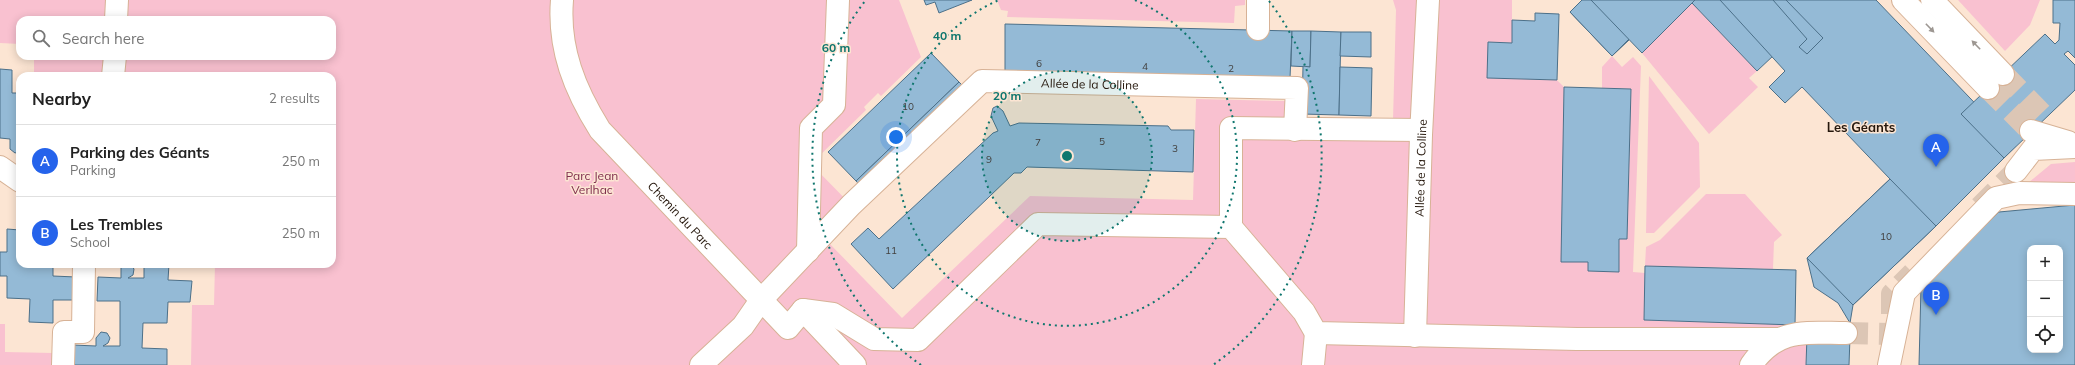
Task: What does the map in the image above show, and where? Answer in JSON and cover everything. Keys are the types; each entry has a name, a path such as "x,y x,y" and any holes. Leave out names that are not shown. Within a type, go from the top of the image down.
{"street":[{"path":"116,16 118,0"},
{"name":"Chemin du Parc","path":"562,0 561,24 564,50 571,74 584,104 600,130 788,328 803,310"},
{"path":"808,251 811,128 834,105 838,0"},
{"path":"1258,0 1258,29"},
{"name":"Allée de la Colline","path":"1425,337 1422,130 1428,0"},
{"path":"1903,0 1995,81 1932,0"},
{"path":"114,60 114,72"},
{"name":"Allée de la Colline","path":"701,365 743,326 761,300 851,205 982,81 1297,88 1295,130"},
{"path":"2038,124 2055,137 2075,146"},
{"path":"1313,365 1316,333 1304,312 1231,227 1231,128 1295,130 1422,130"},
{"path":"2016,170 2033,149 2075,146"},
{"path":"0,168 16,164"},
{"path":"0,168 16,178"},
{"path":"1889,365 1904,293 1996,198 2018,193 2075,194"},
{"path":"803,310 833,314 874,339 918,340 1038,224 1231,227"},
{"path":"63,365 64,332 83,332 84,268"},
{"path":"803,310 855,365"},
{"path":"1316,333 1425,337 1777,339 1799,333 1846,333"},
{"path":"1751,365 1760,352 1777,339"}],"green space":[{"name":"Parc Jean Verlhac","path":"0,0 899,0 921,57 881,96 878,93 864,107 866,110 811,164 859,213 829,243 902,318 1030,196 1193,200 1196,99 1287,101 1286,118 1393,120 1396,10 1393,0 1512,0 1512,43 1488,42 1488,78 1557,80 1564,87 1561,261 1588,262 1588,271 1619,272 1619,239 1627,239 1631,89 1602,88 1602,67 1612,56 1622,67 1633,57 1641,66 1633,272 1645,273 1644,320 1807,325 1806,365 191,365 192,305 214,305 215,268 336,268 336,72 34,72 34,60 336,60 336,16 16,16 16,44 0,43"},
{"path":"997,0 1245,0 1245,5 1235,6 1234,23 1007,17 1008,11 1001,10"},
{"path":"1958,0 2040,0 2030,25 2005,51"},
{"path":"1692,3 1757,71 1749,78 1758,87 1709,134 1642,53"},
{"path":"1649,76 1699,143 1700,187 1654,233 1646,233"},
{"path":"2075,162 2075,184 2028,183 2051,164"},
{"path":"1706,194 1745,194 1782,235 1774,242 1773,269 1645,266 1646,247 1660,240"},
{"path":"0,324 5,324 5,352 53,353 55,325 74,325 71,365 0,365"}],"building":[{"path":"924,0 972,0 939,13 935,2 926,5"},
{"path":"1582,0 1591,0 1629,40 1612,56 1570,12"},
{"path":"1582,0 1668,0 1612,56 1570,12"},
{"path":"1591,0 1695,0 1642,53"},
{"path":"1695,0 1773,0 1807,39 1781,63 1774,55 1757,71 1692,3"},
{"path":"1720,0 1876,0 2016,146 1936,226 1853,305 1850,323 1838,303 1814,287 1807,258 1890,179 1802,87 1785,103 1769,87 1785,71"},
{"path":"1773,0 1786,0 1823,38 1807,54 1799,47 1807,39"},
{"path":"2053,0 2075,0 2075,58 2068,51 2064,54 2075,65 2075,90 2004,158 1961,114 2045,34 2055,44 2059,40 2060,23 2053,23"},
{"path":"1535,13 1559,14 1557,80 1487,78 1488,42 1512,43 1512,20 1535,21"},
{"path":"1005,24 1292,31 1290,78 1005,71"},
{"path":"1292,31 1311,31 1310,67 1291,66"},
{"path":"1311,31 1341,32 1339,115 1302,114 1303,66 1310,67"},
{"path":"1341,32 1371,32 1371,57 1340,56"},
{"path":"931,53 959,82 856,181 828,152"},
{"path":"1340,67 1372,68 1371,116 1339,115"},
{"path":"0,69 12,70 12,93 16,93 16,153 10,149 10,139 0,138"},
{"path":"959,82 973,96 869,195 856,181"},
{"path":"1564,87 1631,89 1627,239 1619,239 1619,272 1588,271 1588,262 1561,262"},
{"path":"997,106 1003,111 1010,126 1019,123 1168,126 1171,130 1194,130 1193,172 1027,167 1021,173 1014,173 893,289 851,244 868,228 879,239 993,133 998,131 991,116 993,108"},
{"path":"1890,179 1936,226 1853,305 1807,258"},
{"path":"2075,205 2075,365 1919,365 1921,287 1999,212"},
{"path":"7,229 16,230 16,268 53,268 53,276 76,277 75,300 53,300 53,323 29,322 30,299 7,298 7,276 0,276 0,252 7,252"},
{"path":"1645,266 1796,270 1795,325 1644,320"},
{"path":"121,268 134,269 133,275 128,278 144,278 144,268 169,268 168,280 192,281 190,302 168,302 167,323 143,323 142,348 167,349 167,365 73,365 73,345 96,346 96,338 101,332 107,333 110,338 108,343 103,346 120,346 120,301 97,301 98,277 121,278"},
{"path":"1807,336 1850,337 1849,365 1806,365"}],"tunnel":[{"path":"2003,74 2045,117"},
{"path":"1988,88 2031,131"},
{"path":"1980,207 2016,171"},
{"path":"1846,333 1892,334 1892,294 1913,273"}],"place":[{"name":"Parking des Géants","path":"1936,167"},
{"name":"Les Trembles","path":"1936,315"}],"district":[{"name":"Les Géants","path":"1861,127"}]}
